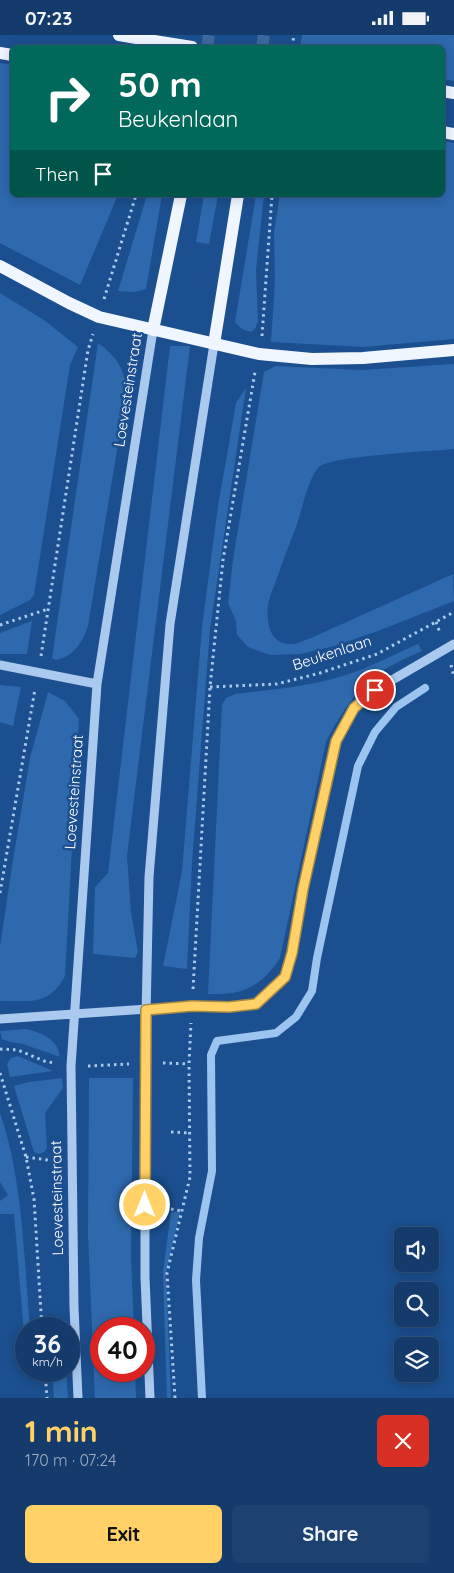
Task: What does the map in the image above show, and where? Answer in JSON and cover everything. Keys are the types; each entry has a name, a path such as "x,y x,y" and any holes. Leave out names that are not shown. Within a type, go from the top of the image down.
{"main road":[{"path":"119,35 180,45"},
{"name":"Loevesteinstraat","path":"154,330 180,197"},
{"path":"214,344 238,197"},
{"path":"0,266 99,317 259,354 312,359 362,359 454,350"}],"street":[{"name":"Loevesteinstraat","path":"78,1398 74,1307 70,1066 97,684 154,330"},
{"path":"150,1398 145,1277 145,1063 150,877 170,624 214,344"},
{"path":"0,1019 192,1006 229,1007 256,1004 285,977 292,953 303,889 336,741 354,708 375,690 454,644"},
{"path":"0,665 97,684"}],"path":[{"path":"0,893 38,672 88,350 135,197"},
{"path":"176,1398 167,1273 190,1177 189,1064 210,687 223,560 263,323 268,225 272,197"},
{"path":"0,625 48,609"},
{"name":"Beukenlaan","path":"210,687 277,684 320,673 377,654 454,612"},
{"path":"0,1049 18,1049 44,1061 70,1066 145,1063 189,1064"},
{"name":"Loevesteinstraat","path":"0,1073 26,1157 34,1199 41,1317"},
{"path":"171,1132 191,1133"},
{"path":"26,1157 57,1161"},
{"path":"171,1209 182,1211"},
{"path":"46,1382 47,1398"}],"shaded area":[{"path":"302,35 454,35 454,81 445,79 445,45 300,45"},
{"path":"0,63 10,65 10,197 117,197 80,285 0,243"},
{"path":"445,141 454,143 454,339 363,347 271,342 275,280 274,232 280,197 445,197"},
{"path":"146,197 162,197 146,289 135,292 118,291"},
{"path":"204,197 218,197 209,244 196,242"},
{"path":"256,197 264,197 256,270 258,321 255,329 251,332 242,329 235,322"},
{"path":"0,293 44,320 78,347 70,365 34,595 30,600 0,615"},
{"path":"98,343 111,354 120,366 125,380 126,396 88,626 76,648 67,656 56,660 52,658"},
{"path":"170,346 190,346 127,856 131,913 138,952 135,958 93,954 95,887 108,873"},
{"path":"454,364 454,449 361,457 327,463 319,467 312,478 271,593 268,619 273,636 283,643 292,644 311,638 453,574 454,601 378,631 334,646 301,654 270,655 248,647 237,635 236,621 228,603 233,560 264,372 276,366 361,370"},
{"path":"246,388 210,629 192,863 187,969 163,966 182,871 202,627 218,506 236,403"},
{"path":"32,621 27,654 0,654 0,633"},
{"path":"418,644 422,651 380,672 363,686 342,713 326,742 280,958 258,983 250,988 231,993 208,994 222,705 226,698 235,694 326,681 363,669"},
{"path":"0,685 21,687 13,726 0,722"},
{"path":"48,692 65,701 79,719 65,976 52,993 38,1000 0,1001 0,947 12,866 30,758"},
{"path":"26,1029 53,1041 60,1057 2,1039 0,1031"},
{"path":"18,1056 53,1071 10,1077 7,1064 11,1058"},
{"path":"62,1078 63,1088 45,1113 47,1148 39,1154 34,1152 14,1086"},
{"path":"89,1078 133,1078 131,1260 133,1317 92,1317 88,1235"},
{"path":"0,1113 14,1165 18,1192 29,1317 23,1317 14,1214 0,1214 0,1201 8,1195 0,1182"},
{"path":"171,1212 180,1212 166,1273 171,1398 167,1398 163,1272"},
{"path":"53,1382 67,1382 68,1398 54,1398"},
{"path":"94,1382 135,1382 136,1398 95,1398"}],"waterway":[{"path":"202,1398 196,1280 199,1238 212,1171 211,1055 217,1041 276,1033 296,1017 312,991 317,958 358,766 375,732 396,707 425,688"}],"tunnel":[{"path":"207,45 209,35"},
{"path":"262,45 264,35"}],"route":[{"path":"145,1205 146,1010 192,1006 229,1007 256,1004 285,977 292,953 303,889 336,741 354,708 375,690"}]}
